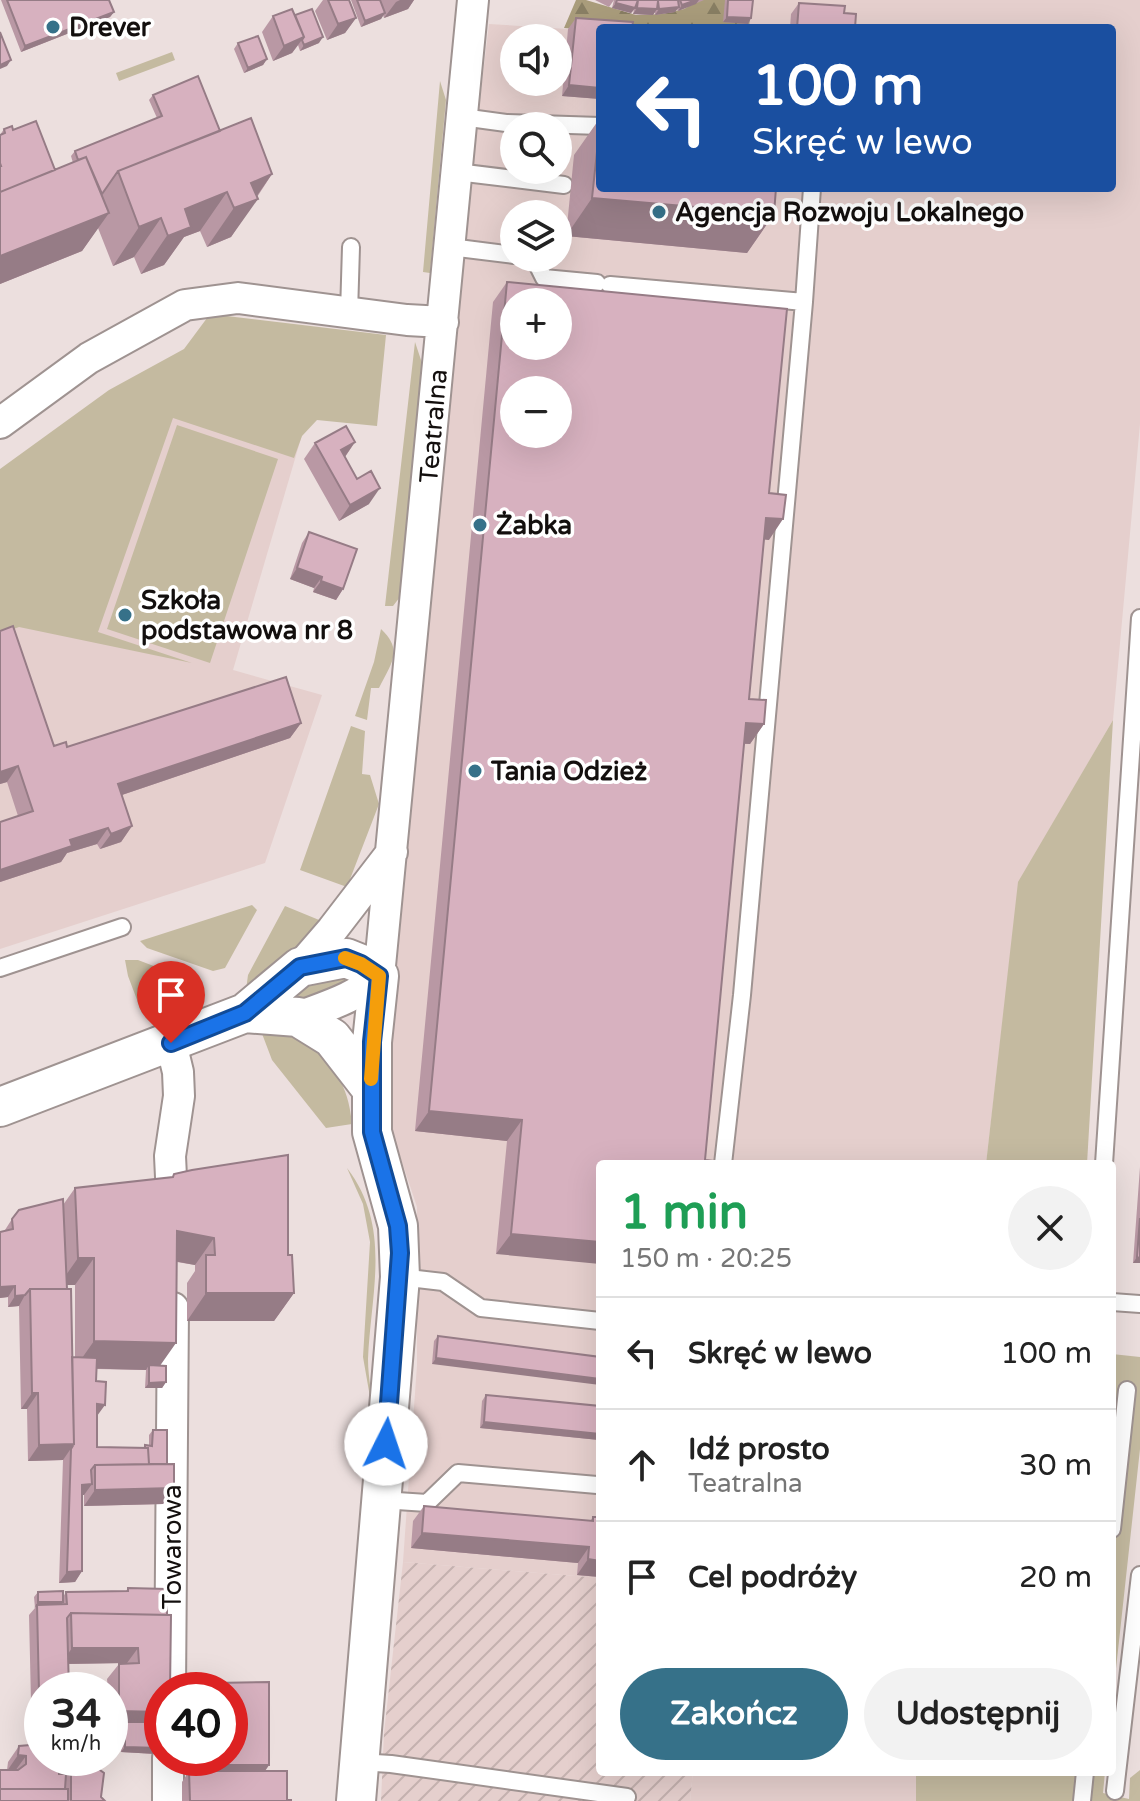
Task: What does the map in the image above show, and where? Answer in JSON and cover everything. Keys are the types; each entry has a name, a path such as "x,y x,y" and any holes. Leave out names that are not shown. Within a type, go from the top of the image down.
{"street":[{"name":"Teatralna","path":"379,976 473,0"},
{"path":"0,423 89,358 185,305 238,298 443,322"},
{"path":"0,1107 245,1013 300,967 392,852"},
{"path":"300,967 346,958 379,976"},
{"path":"245,1013 298,1017 351,997 379,976"},
{"path":"356,1801 400,1277 398,1226 372,1132 370,1087 379,976"},
{"path":"298,1017 332,1038 370,1087"},
{"path":"171,1043 178,1072 179,1096 170,1156 172,1198"},
{"name":"Towarowa","path":"170,1672 173,1277"},
{"path":"168,1776 168,1801"}],"lane":[{"path":"462,117 506,123 596,126"},
{"path":"457,172 564,185"},
{"path":"723,1160 742,995 812,192"},
{"path":"349,313 351,247"},
{"path":"450,247 500,253"},
{"path":"541,272 544,278 804,302"},
{"path":"1104,1160 1140,618"},
{"path":"0,968 122,927"},
{"path":"400,1277 443,1282 481,1308 596,1321"},
{"path":"1116,1302 1140,1304"},
{"path":"1116,1492 1127,1390"},
{"path":"382,1500 427,1503 458,1473 596,1485"},
{"path":"1115,1791 1136,1656 1140,1575"},
{"path":"359,1762 627,1797"},
{"path":"1082,1801 1085,1776"}],"shaded area":[{"path":"752,0 1140,0 1140,424 1113,720 1019,882 986,1160 596,1160 596,1578 403,1562 417,1365 417,1207 384,1108 459,274 489,24 500,25 500,96 572,96 572,29 596,31 596,192 1116,192 1116,24 749,24"},
{"path":"172,52 175,60 119,81 116,73"},
{"path":"440,81 446,100 430,273 423,272"},
{"path":"210,314 386,335 377,426 317,420 302,436 294,458 173,418 98,632 192,663 19,627 0,634 0,469 109,390 184,349"},
{"path":"415,342 422,363 400,597 393,606 385,606"},
{"name":"Szkoła podstawowa nr 8","path":"158,388 302,435 233,670 322,695 265,863 0,949 0,560"},
{"path":"177,425 278,459 210,663 107,629"},
{"path":"381,629 394,651 379,688 371,688 367,720 355,716 374,662"},
{"path":"1113,720 1087,1160 986,1160 1018,882"},
{"path":"351,726 365,731 362,774 370,775 379,804 347,887 300,870"},
{"path":"252,905 257,910 225,968 213,971 147,948 140,941"},
{"path":"285,906 324,922 313,937 246,990 248,975"},
{"path":"125,960 138,960 185,978 191,981 194,991 191,995 142,1013"},
{"path":"351,976 323,994 268,1004 298,985"},
{"path":"261,1031 307,1037 343,1086 352,1124 326,1128 272,1060"},
{"path":"347,1168 361,1190 370,1213 374,1236 375,1284 368,1359 374,1420 363,1357 370,1242 363,1204"},
{"path":"1116,1354 1140,1357 1140,1449 1116,1668"},
{"path":"403,1562 596,1578 596,1776 693,1776 690,1801 381,1801 384,1733"},
{"path":"1140,1770 1140,1801 916,1801 916,1776 1105,1776 1103,1793 1129,1799 1130,1778"},
{"path":"693,1776 916,1776 916,1801 690,1801"}],"green space":[{"path":"576,0 586,0 636,15 684,9 700,0 752,0 749,24 596,24 596,31 572,29 572,24 566,24"}],"building":[{"path":"7,0 109,0 114,12 25,46"},
{"path":"328,0 349,0 356,18 338,24"},
{"path":"357,0 380,0 385,13 365,21"},
{"path":"617,0 638,0 635,8 616,3"},
{"path":"638,0 678,0 679,7 659,9 658,1 657,9 637,8"},
{"path":"728,0 753,0 751,18 727,17"},
{"path":"799,3 845,6 844,13 856,14 855,24 797,24"},
{"path":"292,9 304,37 284,46 273,16"},
{"path":"312,9 323,37 304,45 295,15"},
{"path":"576,18 633,22 596,24 596,88 572,85"},
{"path":"0,32 11,60 0,65"},
{"path":"258,36 267,59 248,68 238,43"},
{"path":"198,76 220,131 118,171 102,194 86,157 78,160 75,151 162,116 153,95"},
{"path":"251,118 272,174 251,183 258,199 234,208 227,192 185,209 191,227 168,236 161,218 139,227 118,171"},
{"path":"36,121 55,170 0,192 0,135 5,133 4,129 12,126 13,130"},
{"path":"86,157 109,213 0,256 0,192"},
{"path":"596,161 596,192 776,192 774,214 592,198"},
{"path":"507,282 569,288 506,288"},
{"path":"572,288 787,309 769,493 786,495 783,519 766,518 749,699 766,700 764,724 746,723 705,1160 596,1160 596,1242 511,1234 522,1120 429,1111 500,356 500,360 572,360"},
{"path":"346,426 355,442 341,450 357,479 371,471 380,488 350,505 315,443"},
{"path":"309,532 357,549 343,589 297,568"},
{"path":"13,626 54,746 66,742 67,747 286,677 301,723 118,784 132,826 111,834 108,828 70,840 72,846 0,870 0,822 33,811 18,766 0,772 0,631"},
{"path":"288,1155 288,1255 292,1255 294,1293 206,1293 206,1255 215,1255 214,1238 177,1231 176,1343 94,1341 94,1258 78,1258 75,1188 173,1177 174,1174 192,1170"},
{"path":"63,1199 67,1289 30,1289 25,1295 15,1296 15,1286 0,1287 0,1232 13,1229 12,1219 19,1210"},
{"path":"1140,1218 1140,1258 1137,1257"},
{"path":"30,1289 71,1289 74,1444 39,1445 38,1393 32,1393"},
{"path":"438,1336 596,1356 596,1378 436,1358"},
{"path":"72,1357 97,1358 96,1381 106,1382 105,1405 97,1404 97,1447 148,1448 149,1464 95,1465 91,1470 92,1484 82,1485 82,1571 67,1572 71,1449 74,1444"},
{"path":"149,1365 166,1366 166,1382 149,1383"},
{"path":"486,1395 596,1406 596,1434 484,1422"},
{"path":"153,1430 167,1430 167,1464 149,1464 145,1445 152,1446"},
{"path":"174,1464 174,1488 95,1490 95,1465"},
{"path":"424,1506 593,1521 596,1517 596,1560 588,1559 589,1547 422,1533"},
{"path":"128,1588 167,1589 167,1615 71,1613 67,1618 68,1672 39,1672 37,1605 67,1604 66,1592 128,1591"},
{"path":"63,1591 63,1602 38,1602 38,1592"},
{"path":"71,1613 171,1615 170,1672 144,1672 144,1712 128,1711 128,1672 119,1672 119,1664 139,1663 138,1648 72,1648"},
{"path":"248,1682 269,1682 269,1765 248,1765"},
{"path":"128,1722 144,1722 144,1748 128,1747"},
{"path":"19,1746 24,1746 24,1756 18,1755"},
{"path":"24,1766 24,1776 66,1776 65,1789 0,1789 0,1770 18,1770"},
{"path":"248,1771 287,1771 287,1800 291,1801 190,1801 189,1776 248,1776"},
{"path":"71,1776 104,1776 101,1797 105,1801 71,1801"},
{"path":"0,1789 68,1789 68,1801 0,1801"}],"slow traffic":[{"path":"345,958 379,976 371,1079"}],"place":[{"name":"Drever","path":"53,27"},
{"name":"Agencja Rozwoju Lokalnego","path":"659,212"},
{"name":"Żabka","path":"480,525"},
{"name":"Szkoła podstawowa nr 8","path":"125,615"},
{"name":"Tania Odzież","path":"475,771"}],"route":[{"path":"171,1043 245,1013 300,967 346,958 379,976 372,1042 372,1132 398,1226 400,1253 386,1444"}]}
